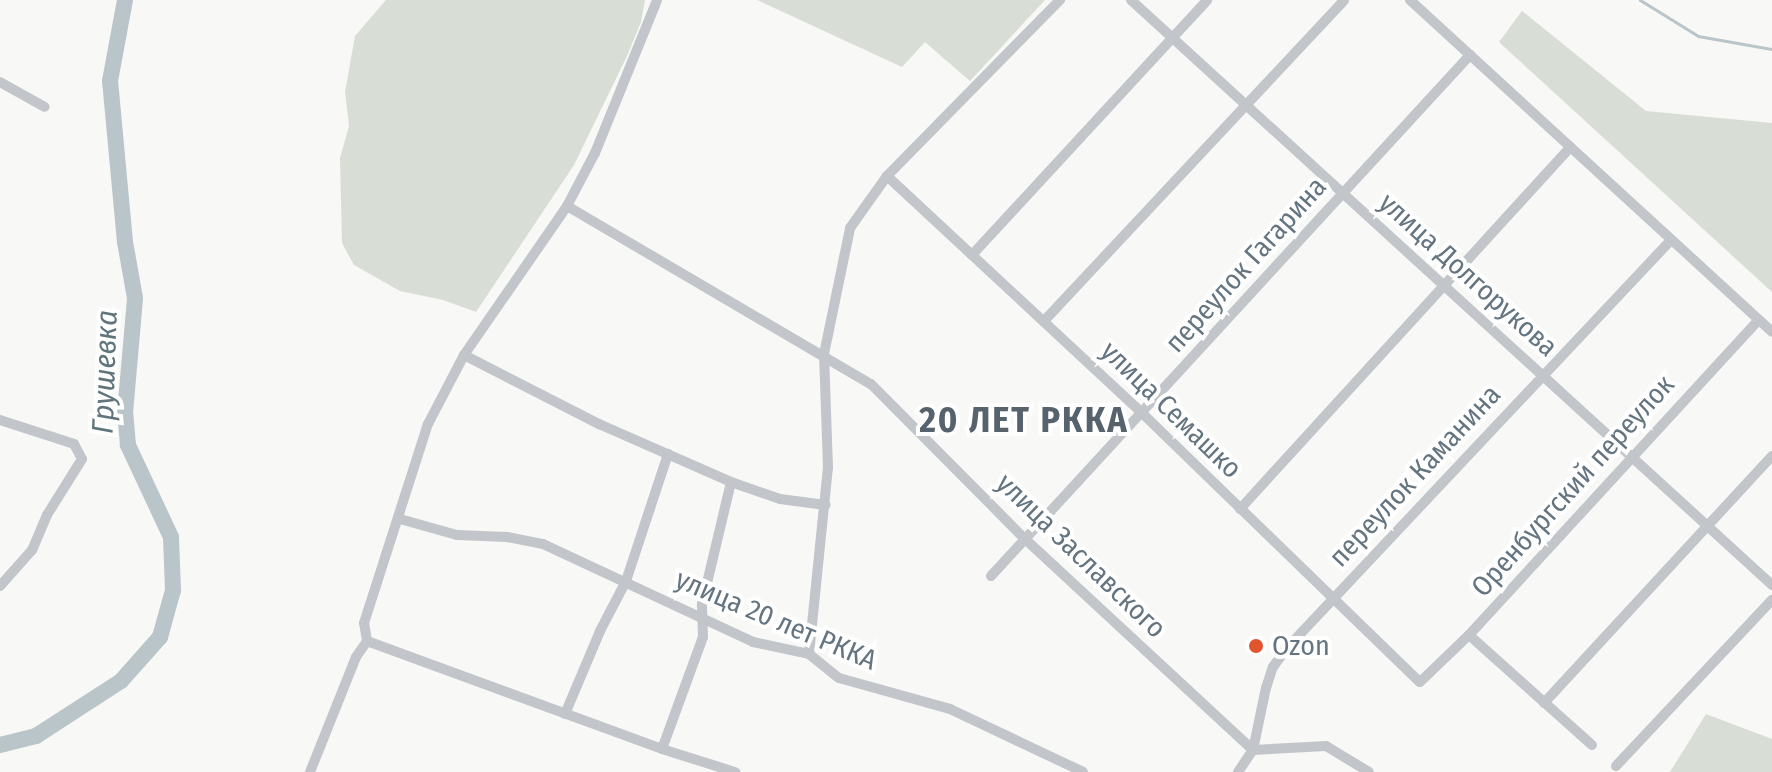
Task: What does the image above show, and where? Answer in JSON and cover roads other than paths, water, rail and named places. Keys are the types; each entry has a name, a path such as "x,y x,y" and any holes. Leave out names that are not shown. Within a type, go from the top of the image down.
{"street":[{"path":"310,772 356,657 367,641 364,623 400,519 428,424 464,355 567,206 595,153 657,0"},
{"path":"809,654 826,505 824,354 850,228 887,176 1060,0"},
{"name":"улица Долгорукова","path":"1131,0 1772,585"},
{"path":"972,255 1207,0"},
{"path":"1044,321 1344,0"},
{"path":"1410,0 1772,332"},
{"name":"переулок Гагарина","path":"991,576 1470,55"},
{"path":"0,82 45,107"},
{"path":"1240,509 1570,147"},
{"name":"улица Семашко","path":"887,176 1143,414 1420,682"},
{"name":"улица Заславского","path":"567,206 871,384 1024,538 1253,750"},
{"name":"переулок Каманина","path":"1238,772 1253,750 1273,667 1332,600 1671,240"},
{"name":"Оренбургский переулок","path":"1420,682 1469,635 1759,320"},
{"path":"464,355 731,482 780,499 826,505"},
{"path":"0,420 74,444 82,459 47,515 32,550 0,586"},
{"path":"565,714 600,631 626,581 668,454"},
{"path":"1544,703 1772,456"},
{"path":"662,749 703,637 702,604 731,482"},
{"name":"улица 20 лет РККА","path":"400,519 457,535 507,537 543,544 753,642 809,654 839,678 950,709 1083,772"},
{"path":"1616,766 1772,600"},
{"path":"1469,635 1592,745"},
{"path":"367,641 662,749 735,772"},
{"path":"1253,750 1326,746 1369,772"}],"waterway":[{"name":"Грушевка","path":"0,745 36,736 121,681 160,637 173,590 171,537 128,445 125,413 135,298 125,242 110,81 125,0"},
{"path":"1640,0 1698,36 1772,49"}],"place":[{"name":"Ozon","path":"1256,646"}],"district":[{"name":"20 ЛЕТ РККА","path":"1024,421"}]}
